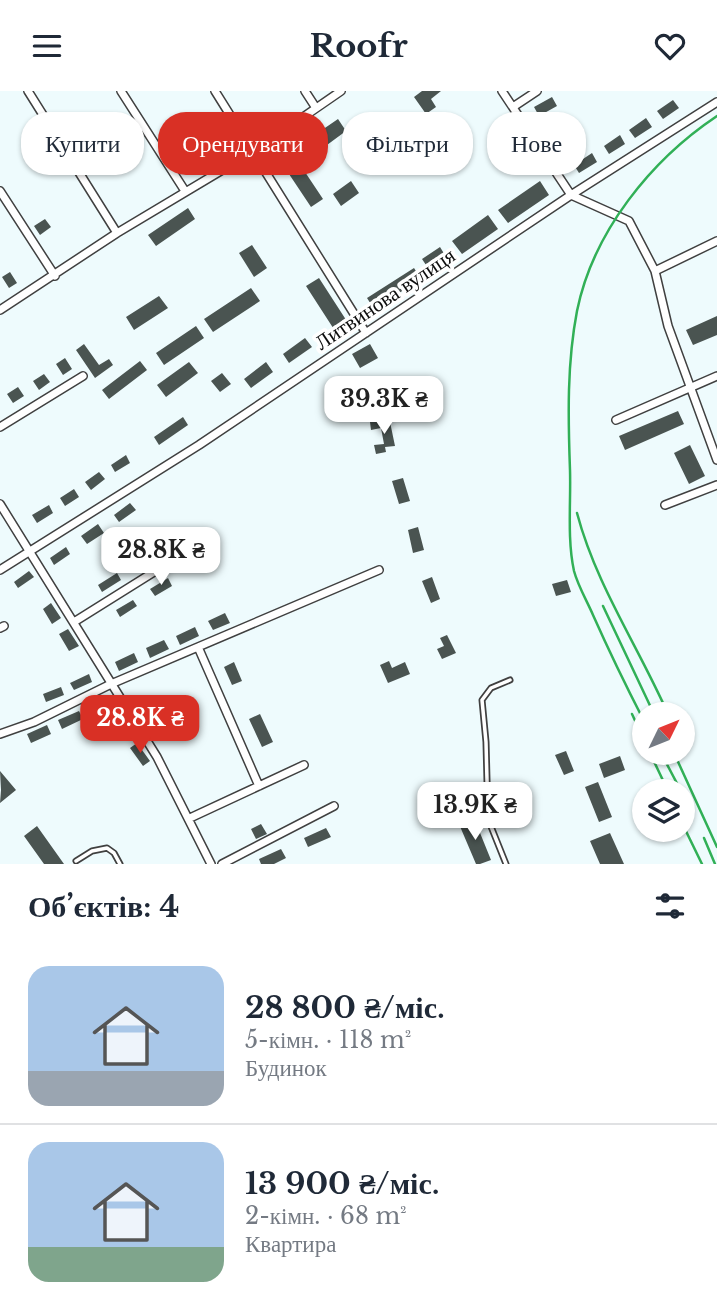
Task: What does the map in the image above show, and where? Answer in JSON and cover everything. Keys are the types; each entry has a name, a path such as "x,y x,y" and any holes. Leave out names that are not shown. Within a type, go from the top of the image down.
{"street":[{"path":"28,91 117,233"},
{"path":"121,91 185,191"},
{"path":"215,91 229,112"},
{"path":"305,91 316,108"},
{"path":"310,112 341,91"},
{"path":"502,91 571,195 629,221 655,271 668,326 717,460"},
{"path":"513,107 537,91"},
{"name":"Литвинова вулиця","path":"0,570 199,445 571,195 717,102"},
{"path":"0,310 117,233 213,175"},
{"path":"269,175 366,333"},
{"path":"0,191 55,276"},
{"path":"655,271 717,241"},
{"path":"0,427 83,376"},
{"path":"616,420 717,376"},
{"path":"665,505 717,485"},
{"path":"0,504 157,757 211,864"},
{"path":"74,622 197,545"},
{"path":"0,734 34,722 111,684 379,570"},
{"path":"198,647 259,786"},
{"path":"190,818 304,765"},
{"path":"222,864 334,806"}],"lane":[{"path":"506,864 488,819 482,700 491,688 510,680"},
{"path":"76,862 92,851 107,848 114,853 120,864"}],"building":[{"path":"422,91 441,91 431,99 436,107 429,112 425,112 414,97"},
{"path":"552,97 557,106 546,112 537,112 534,107"},
{"path":"673,100 679,108 663,119 657,111"},
{"path":"646,118 652,127 635,138 629,130"},
{"path":"338,119 342,125 342,134 328,144 328,126"},
{"path":"620,135 625,144 609,154 604,146"},
{"path":"592,153 597,162 586,169 586,157"},
{"path":"290,175 307,175 323,199 311,207"},
{"path":"351,181 359,193 341,206 333,194"},
{"path":"540,181 549,195 508,223 498,210"},
{"path":"188,208 195,219 156,246 148,235"},
{"path":"488,215 498,229 462,254 452,241"},
{"path":"45,219 51,227 40,235 34,226"},
{"path":"252,245 267,268 254,277 239,253"},
{"path":"440,247 448,260 430,271 422,259"},
{"path":"414,268 421,279 374,309 367,298"},
{"path":"10,272 17,283 9,288 2,277"},
{"path":"319,278 350,326 337,334 306,286"},
{"path":"251,288 260,301 213,332 204,319"},
{"path":"159,296 168,308 134,330 126,317"},
{"path":"717,316 717,335 693,345 686,330"},
{"path":"196,326 204,338 164,365 156,353"},
{"path":"305,338 312,347 289,363 283,354"},
{"path":"84,344 99,365 109,359 113,365 95,378 76,350"},
{"path":"370,344 378,358 360,368 352,354"},
{"path":"65,358 72,369 63,375 56,364"},
{"path":"140,361 147,370 109,399 102,390"},
{"path":"189,362 198,373 166,397 157,385"},
{"path":"266,362 273,372 251,388 244,379"},
{"path":"222,373 231,384 220,392 211,381"},
{"path":"44,374 50,382 39,390 33,381"},
{"path":"18,387 24,396 13,403 7,394"},
{"path":"678,411 684,424 625,450 619,436"},
{"path":"183,417 188,425 159,445 154,437"},
{"path":"381,420 382,424 390,422 395,446 385,447 386,452 376,454 374,445 384,444 381,428 371,430 370,422"},
{"path":"690,445 705,476 689,484 674,453"},
{"path":"126,455 130,463 115,472 111,465"},
{"path":"99,472 105,479 91,490 85,482"},
{"path":"403,478 410,501 399,504 392,481"},
{"path":"74,489 79,497 65,506 60,498"},
{"path":"130,503 136,510 119,522 114,515"},
{"path":"49,505 53,513 37,523 32,515"},
{"path":"98,524 104,533 87,544 81,536"},
{"path":"418,527 424,550 413,553 408,530"},
{"path":"66,547 70,554 54,565 50,558"},
{"path":"150,552 155,559 138,570 134,563"},
{"path":"29,571 34,577 18,588 14,582"},
{"path":"117,573 121,580 102,592 98,585"},
{"path":"432,577 440,599 431,603 422,581"},
{"path":"168,578 172,586 155,596 150,589"},
{"path":"567,580 571,592 556,596 552,584"},
{"path":"133,600 137,606 120,617 116,610"},
{"path":"51,603 61,618 52,624 43,609"},
{"path":"225,613 230,623 213,630 208,621"},
{"path":"195,627 199,636 180,645 176,636"},
{"path":"68,629 79,646 69,651 59,634"},
{"path":"447,635 456,653 442,659 437,649 444,646 440,638"},
{"path":"164,640 169,649 150,658 146,648"},
{"path":"134,653 138,662 119,671 115,662"},
{"path":"389,661 392,668 405,662 410,674 388,683 380,665"},
{"path":"234,662 242,681 232,685 224,667"},
{"path":"89,674 92,682 74,690 70,683"},
{"path":"61,687 64,695 46,702 43,694"},
{"path":"108,698 112,706 91,716 87,707"},
{"path":"79,711 83,719 62,729 58,720"},
{"path":"260,714 273,742 262,747 249,719"},
{"path":"47,725 51,734 31,743 27,734"},
{"path":"137,743 150,761 143,766 130,748"},
{"path":"566,751 574,771 564,775 555,755"},
{"path":"620,756 625,770 604,778 599,764"},
{"path":"0,771 16,790 0,803 1,790"},
{"path":"598,782 612,817 599,822 585,787"},
{"path":"474,818 491,860 480,864 476,864 459,824"},
{"path":"261,824 267,834 256,839 251,829"},
{"path":"37,826 64,864 44,864 24,836"},
{"path":"326,828 331,837 308,847 304,838"},
{"path":"610,833 624,864 600,864 590,841"},
{"path":"281,849 286,858 274,864 261,864 259,859"}],"railway":[{"path":"635,702 580,588 572,559 569,410 574,331 585,282 596,253 628,200 670,154 717,116"},
{"path":"577,513 606,590 662,702"},
{"path":"603,606 648,702"},
{"path":"656,765 662,779"},
{"path":"667,765 675,779"},
{"path":"679,765 717,847"},
{"path":"704,838 715,864"},
{"path":"691,842 702,864"}]}
